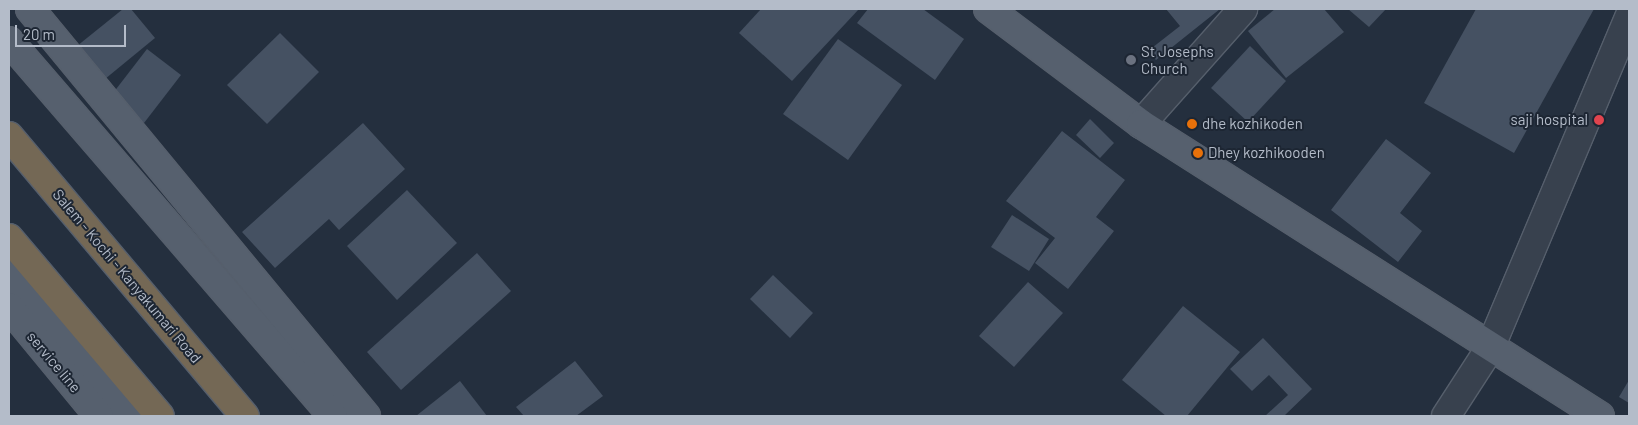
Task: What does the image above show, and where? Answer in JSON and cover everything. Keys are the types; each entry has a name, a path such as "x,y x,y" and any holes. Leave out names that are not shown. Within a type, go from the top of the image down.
{"highway":[{"name":"Salem - Kochi - Kanyakumari Road","path":"9,136 245,416"},
{"path":"9,238 160,416"}],"main road":[{"path":"30,9 366,416"},
{"path":"988,9 1141,124 1490,348 1600,416"},
{"path":"9,41 332,416"},
{"path":"9,277 126,416"},
{"name":"service line","path":"9,308 99,416"}],"street":[{"path":"1141,124 1243,9"},
{"path":"1446,416 1490,348 1629,17"}],"building":[{"path":"123,9 131,9 155,38 105,79 77,46"},
{"path":"761,9 859,9 792,81 739,33"},
{"path":"868,9 923,9 964,39 935,80 857,23"},
{"path":"1166,9 1220,9 1156,60 1148,51 1180,26"},
{"path":"1275,9 1324,9 1344,32 1286,78 1248,31"},
{"path":"1348,9 1386,9 1369,27"},
{"path":"1476,9 1594,9 1514,153 1424,103"},
{"path":"280,33 319,72 267,124 227,85"},
{"path":"838,39 902,85 848,160 783,114"},
{"path":"1250,46 1286,81 1248,122 1211,88"},
{"path":"147,49 181,75 144,123 110,97"},
{"path":"1090,119 1114,143 1100,158 1076,135"},
{"path":"363,123 405,169 339,230 329,219 275,268 242,232"},
{"path":"1062,131 1125,180 1096,217 1114,231 1068,289 1035,263 1055,238 1006,201"},
{"path":"1386,139 1431,173 1400,213 1422,231 1398,262 1331,210"},
{"path":"407,190 457,243 397,300 347,246"},
{"path":"1012,215 1049,239 1029,271 991,247"},
{"path":"477,253 511,291 401,390 367,352"},
{"path":"773,275 813,313 790,338 750,299"},
{"path":"1028,282 1063,313 1014,367 979,336"},
{"path":"1183,306 1240,352 1187,416 1166,416 1122,380"},
{"path":"1263,338 1312,389 1284,416 1265,416 1288,395 1269,375 1252,391 1230,369"},
{"path":"575,361 603,396 576,416 524,416 516,407"},
{"path":"1629,380 1629,403 1619,397"},
{"path":"460,381 487,416 416,416"}],"place":[{"name":"St Josephs Church","path":"1131,60"},
{"name":"saji hospital","path":"1599,120"},
{"name":"dhe kozhikoden","path":"1192,124"},
{"name":"Dhey kozhikooden","path":"1198,153"}]}
